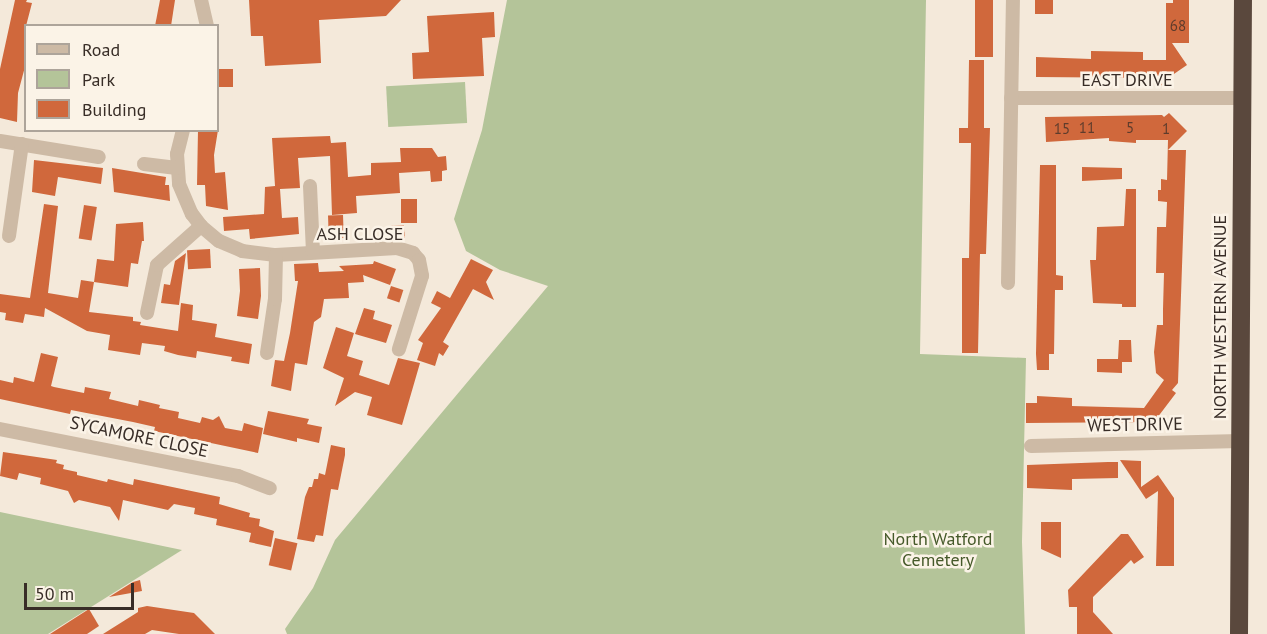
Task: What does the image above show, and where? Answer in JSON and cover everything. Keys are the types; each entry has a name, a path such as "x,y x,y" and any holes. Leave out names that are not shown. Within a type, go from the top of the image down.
{"highway":[{"name":"NORTH WESTERN AVENUE","path":"1239,634 1243,0"}],"street":[{"path":"201,0 207,24"},
{"path":"1008,284 1013,0"},
{"name":"EAST DRIVE","path":"1011,98 1242,98"},
{"path":"147,314 157,265 201,226 184,199 177,168 183,132"},
{"path":"0,141 99,157"},
{"path":"9,236 22,144"},
{"path":"144,164 177,168"},
{"path":"310,186 313,252"},
{"name":"ASH CLOSE","path":"201,226 219,241 242,251 276,255 397,248 413,253 417,257 422,276 399,349"},
{"path":"267,353 275,299 276,255"},
{"name":"SYCAMORE CLOSE","path":"0,429 238,476 270,488"},
{"name":"WEST DRIVE","path":"1031,446 1240,441"}],"green space":[{"name":"North Watford Cemetery","path":"507,0 926,0 920,354 1026,358 1022,542 1025,634 287,634 285,629 313,588 335,540 548,286 500,270 466,251 454,219 482,130"},
{"path":"465,82 467,123 388,127 386,86"},
{"path":"0,512 182,550 48,634 0,634"}],"building":[{"path":"15,0 27,0 26,2 32,3 27,24 24,24 24,70 18,93 17,122 0,118 0,69"},
{"path":"160,0 175,0 171,24 155,24"},
{"path":"249,0 401,0 386,16 319,20 321,63 265,66 263,36 251,36"},
{"path":"975,0 993,0 993,57 975,57"},
{"path":"1035,0 1053,0 1053,14 1035,14"},
{"path":"1173,0 1189,0 1189,43 1172,43 1187,65 1171,76 1173,79 1166,84 1158,86 1158,78 1036,77 1036,57 1091,59 1091,51 1143,52 1143,60 1166,60 1166,3 1173,3"},
{"path":"494,12 495,37 482,38 484,76 413,79 412,53 429,52 427,16"},
{"path":"969,60 984,60 984,128 990,128 986,254 980,254 978,353 962,353 962,258 969,258 971,143 959,143 959,128 968,128"},
{"path":"219,69 233,69 233,87 219,87"},
{"path":"1169,113 1187,131 1168,150 1186,150 1178,383 1172,390 1176,393 1154,422 1026,423 1026,403 1037,403 1037,396 1072,398 1072,406 1144,408 1164,380 1156,373 1154,352 1157,325 1163,325 1164,273 1156,273 1157,227 1166,227 1167,202 1158,201 1158,190 1161,190 1161,179 1167,180 1168,140 1136,140 1136,143 1109,141 1109,138 1046,142 1045,117 1162,115 1164,117"},
{"path":"198,132 218,132 214,155 215,173 225,172 228,210 206,206 205,185 197,185"},
{"path":"330,136 331,143 346,142 348,177 371,175 371,163 401,162 400,148 432,148 438,157 446,156 447,170 442,171 442,181 431,182 430,171 399,173 400,193 356,196 357,213 332,215 330,156 298,158 300,188 280,189 282,218 298,217 299,234 250,239 249,229 224,231 223,217 264,214 265,187 275,186 272,138"},
{"path":"34,160 103,168 101,184 58,177 55,196 32,192"},
{"path":"1040,165 1056,165 1056,275 1063,276 1063,290 1055,290 1054,354 1049,354 1049,370 1037,370 1036,354"},
{"path":"1082,167 1122,168 1122,179 1082,181"},
{"path":"112,168 166,177 165,185 169,185 170,201 114,192"},
{"path":"1126,189 1136,189 1136,307 1093,303 1090,260 1096,260 1097,227 1124,226"},
{"path":"401,199 417,199 417,223 401,223"},
{"path":"44,204 58,206 48,293 78,298 81,280 94,282 89,312 133,317 133,321 141,322 140,325 178,331 181,303 193,305 192,320 217,324 215,337 252,344 249,364 231,361 232,357 197,351 196,358 178,355 164,351 165,346 142,343 140,355 108,350 110,335 87,331 45,308 44,317 25,314 23,323 5,320 6,313 0,312 0,294 30,298"},
{"path":"84,205 97,207 92,241 79,239"},
{"path":"343,215 344,238 329,239 328,216"},
{"path":"143,222 144,241 142,241 138,264 131,263 128,287 94,282 97,259 114,261 116,224"},
{"path":"404,225 405,238 391,239 390,226"},
{"path":"210,249 211,268 188,269 187,250"},
{"path":"186,253 179,305 161,303 164,284 170,285 175,261"},
{"path":"471,259 493,270 486,282 494,300 473,289 443,342 449,346 443,356 439,353 435,366 417,360 423,343 418,340 441,308 431,303 437,291 450,298"},
{"path":"374,261 396,269 390,285 363,275 364,282 348,283 349,298 324,299 321,317 314,322 307,365 295,363 291,391 271,386 275,360 284,361 290,333 298,281 295,281 294,264 318,263 319,272 344,271 339,266 373,264"},
{"path":"260,268 261,296 258,319 237,316 240,291 239,269"},
{"path":"391,286 403,290 399,302 387,298"},
{"path":"364,308 375,311 373,319 392,325 386,343 355,334"},
{"path":"336,327 354,333 347,356 363,361 359,375 389,385 398,358 420,363 402,425 367,415 372,397 355,392 335,406 344,378 323,368"},
{"path":"1119,340 1131,340 1132,362 1122,362 1122,373 1097,372 1097,359 1118,359"},
{"path":"41,353 58,357 51,386 84,393 85,387 111,392 109,399 138,406 139,400 160,405 159,408 179,412 178,418 200,423 202,417 213,420 219,416 225,428 242,431 244,423 263,428 258,453 154,431 155,427 133,422 71,410 70,414 0,399 0,380 13,383 14,377 34,382"},
{"path":"268,411 309,419 307,424 322,427 319,443 297,438 297,442 263,434"},
{"path":"331,445 345,448 345,455 338,490 331,489 323,536 316,535 314,542 297,539 305,497 314,479 318,479 319,473 325,475"},
{"path":"3,452 57,460 56,463 64,465 63,469 107,482 108,479 133,485 134,479 220,497 219,504 250,513 249,517 260,519 259,526 274,531 271,547 249,542 251,533 216,525 217,519 194,514 195,508 174,504 168,510 123,500 119,521 110,507 79,500 74,503 68,491 40,484 41,478 19,473 17,480 0,476"},
{"path":"1120,460 1141,461 1141,487 1158,475 1174,498 1174,566 1156,566 1158,491 1146,499"},
{"path":"1118,462 1118,478 1072,479 1072,490 1027,488 1027,465"},
{"path":"1041,522 1061,522 1061,558 1041,549"},
{"path":"1121,534 1128,534 1144,557 1134,564 1131,560 1093,597 1093,612 1113,634 1077,634 1077,607 1069,607 1068,590"},
{"path":"275,538 297,543 291,570 269,565"},
{"path":"140,580 142,591 109,597 133,582"},
{"path":"147,606 194,613 215,634 179,634 152,630 145,634 103,634 138,612 138,608"},
{"path":"89,609 99,626 87,634 50,634"}]}
